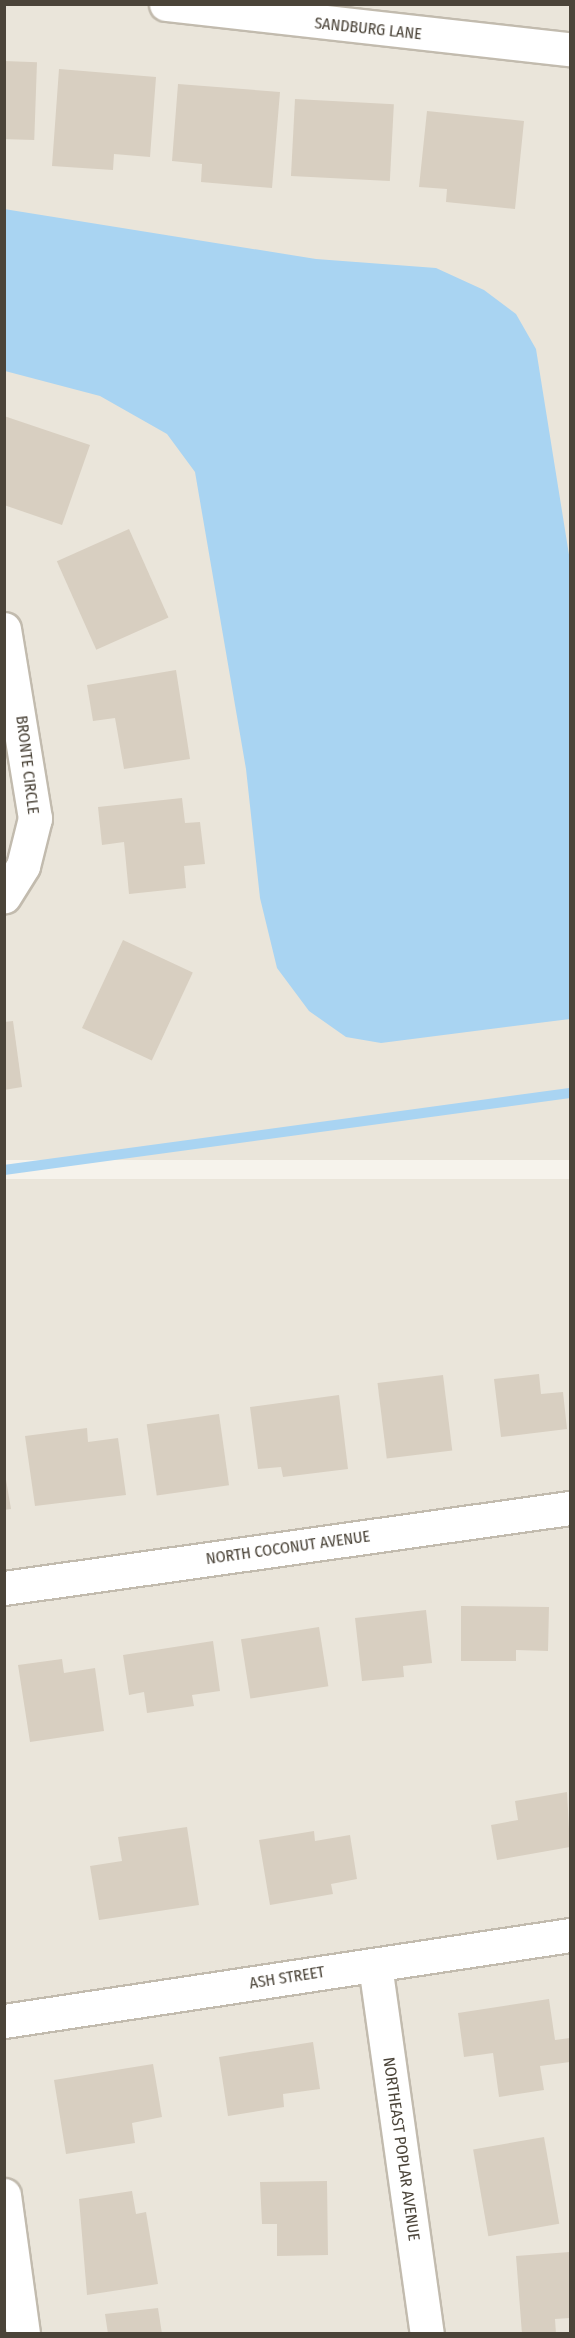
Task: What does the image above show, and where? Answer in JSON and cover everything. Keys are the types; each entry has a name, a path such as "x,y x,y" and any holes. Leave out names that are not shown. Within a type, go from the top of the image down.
{"street":[{"name":"SANDBURG LANE","path":"166,4 347,16 570,49"},
{"name":"BRONTE CIRCLE","path":"4,629 35,818 22,866 4,897"},
{"name":"NORTH COCONUT AVENUE","path":"4,1588 570,1508"},
{"name":"ASH STREET","path":"4,2020 570,1935"},
{"name":"NORTHEAST POPLAR AVENUE","path":"375,1965 427,2334"},
{"path":"4,2195 23,2334"}],"shaded area":[{"path":"4,5 570,5 570,1132 4,1132"},
{"path":"4,1072 570,1072 570,1160 4,1160"},
{"path":"4,1179 570,1179 570,2333 4,2333"}],"water":[{"path":"4,209 316,259 436,268 484,290 516,314 536,349 570,561 570,1019 381,1043 346,1037 309,1011 277,968 260,898 246,769 195,472 167,434 100,396 5,371"}],"building":[{"path":"4,61 37,62 34,140 4,139"},
{"path":"59,69 156,77 150,157 114,154 113,170 52,166"},
{"path":"178,84 280,92 272,188 201,182 202,164 172,161"},
{"path":"295,99 394,104 390,181 291,176"},
{"path":"427,111 524,121 515,209 446,202 447,189 419,187"},
{"path":"4,416 90,445 62,525 4,505"},
{"path":"129,529 168,618 96,650 57,561"},
{"path":"176,670 190,759 124,769 115,718 93,721 87,685"},
{"path":"182,798 185,823 200,822 205,864 184,866 186,888 129,894 124,842 102,845 98,807"},
{"path":"123,940 193,973 152,1060 82,1028"},
{"path":"13,1021 22,1087 4,1090 4,1022"},
{"path":"539,1374 541,1394 563,1392 567,1429 501,1437 494,1379"},
{"path":"443,1375 452,1450 387,1458 377,1383"},
{"path":"339,1395 348,1469 283,1477 281,1467 258,1469 250,1407"},
{"path":"219,1414 229,1485 157,1495 147,1424"},
{"path":"87,1428 88,1442 118,1438 126,1495 35,1506 25,1436"},
{"path":"4,1468 11,1509 4,1510"},
{"path":"461,1606 549,1607 548,1651 516,1650 516,1661 461,1661"},
{"path":"426,1610 432,1663 403,1666 404,1677 362,1681 355,1618"},
{"path":"319,1627 328,1686 250,1699 241,1639"},
{"path":"213,1641 220,1691 192,1695 194,1706 147,1713 144,1692 129,1695 123,1655"},
{"path":"62,1659 64,1673 95,1668 104,1731 30,1742 18,1665"},
{"path":"567,1792 570,1847 497,1860 491,1825 518,1820 515,1801"},
{"path":"187,1827 199,1905 99,1920 90,1866 122,1861 118,1837"},
{"path":"314,1831 315,1841 350,1835 357,1879 331,1884 333,1894 270,1905 259,1840"},
{"path":"549,1999 555,2040 570,2038 570,2062 540,2066 544,2090 499,2097 493,2053 464,2057 458,2013"},
{"path":"313,2042 320,2089 283,2094 284,2107 228,2116 219,2057"},
{"path":"153,2064 162,2117 132,2123 135,2143 66,2154 54,2080"},
{"path":"544,2137 559,2224 488,2236 473,2150"},
{"path":"327,2181 328,2255 277,2256 277,2224 262,2224 260,2182"},
{"path":"132,2191 136,2214 146,2212 158,2284 87,2295 79,2199"},
{"path":"570,2252 570,2318 555,2319 556,2334 522,2334 516,2256"},
{"path":"158,2308 162,2334 108,2334 105,2314"}],"waterway":[{"path":"4,1170 570,1093"}]}
